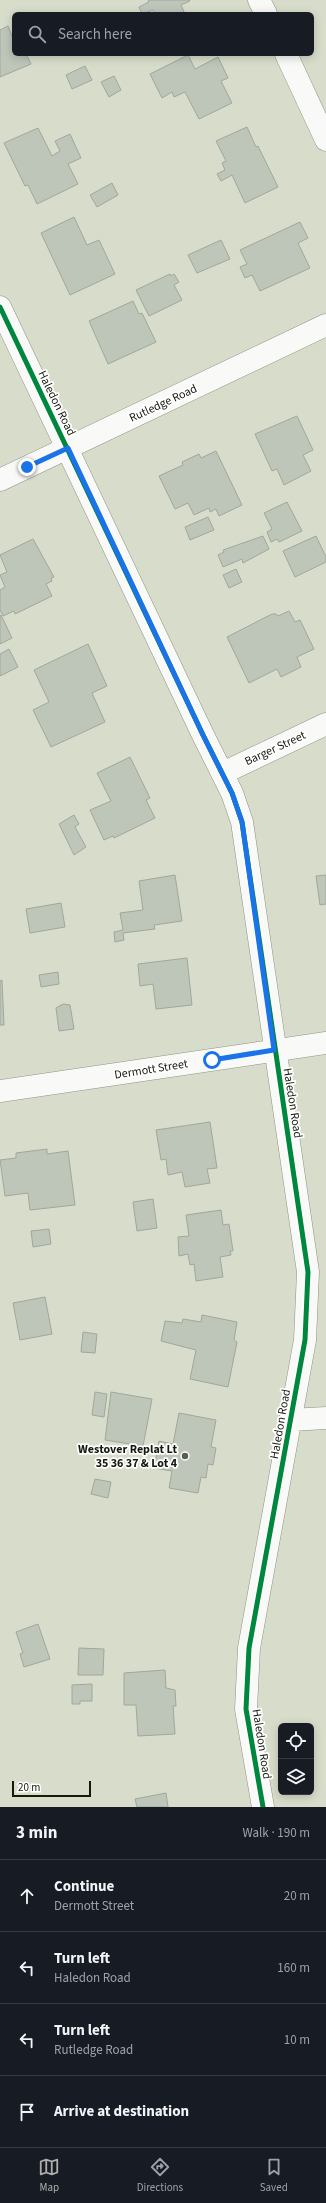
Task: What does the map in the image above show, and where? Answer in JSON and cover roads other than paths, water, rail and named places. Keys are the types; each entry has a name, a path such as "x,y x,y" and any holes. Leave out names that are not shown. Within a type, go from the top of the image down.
{"street":[{"path":"260,0 265,12"},
{"path":"287,56 326,140"},
{"name":"Haledon Road","path":"0,307 203,735 223,773 242,822 308,1278 305,1340 249,1648 246,1709 263,1807"},
{"name":"Rutledge Road","path":"0,480 326,325"},
{"name":"Barger Street","path":"223,773 326,724"},
{"name":"Dermott Street","path":"0,1091 326,1043"},
{"path":"291,1420 326,1418"}],"place":[{"name":"Westover Replat Lt 35 36 37 & Lot 4","path":"185,1456"}]}
